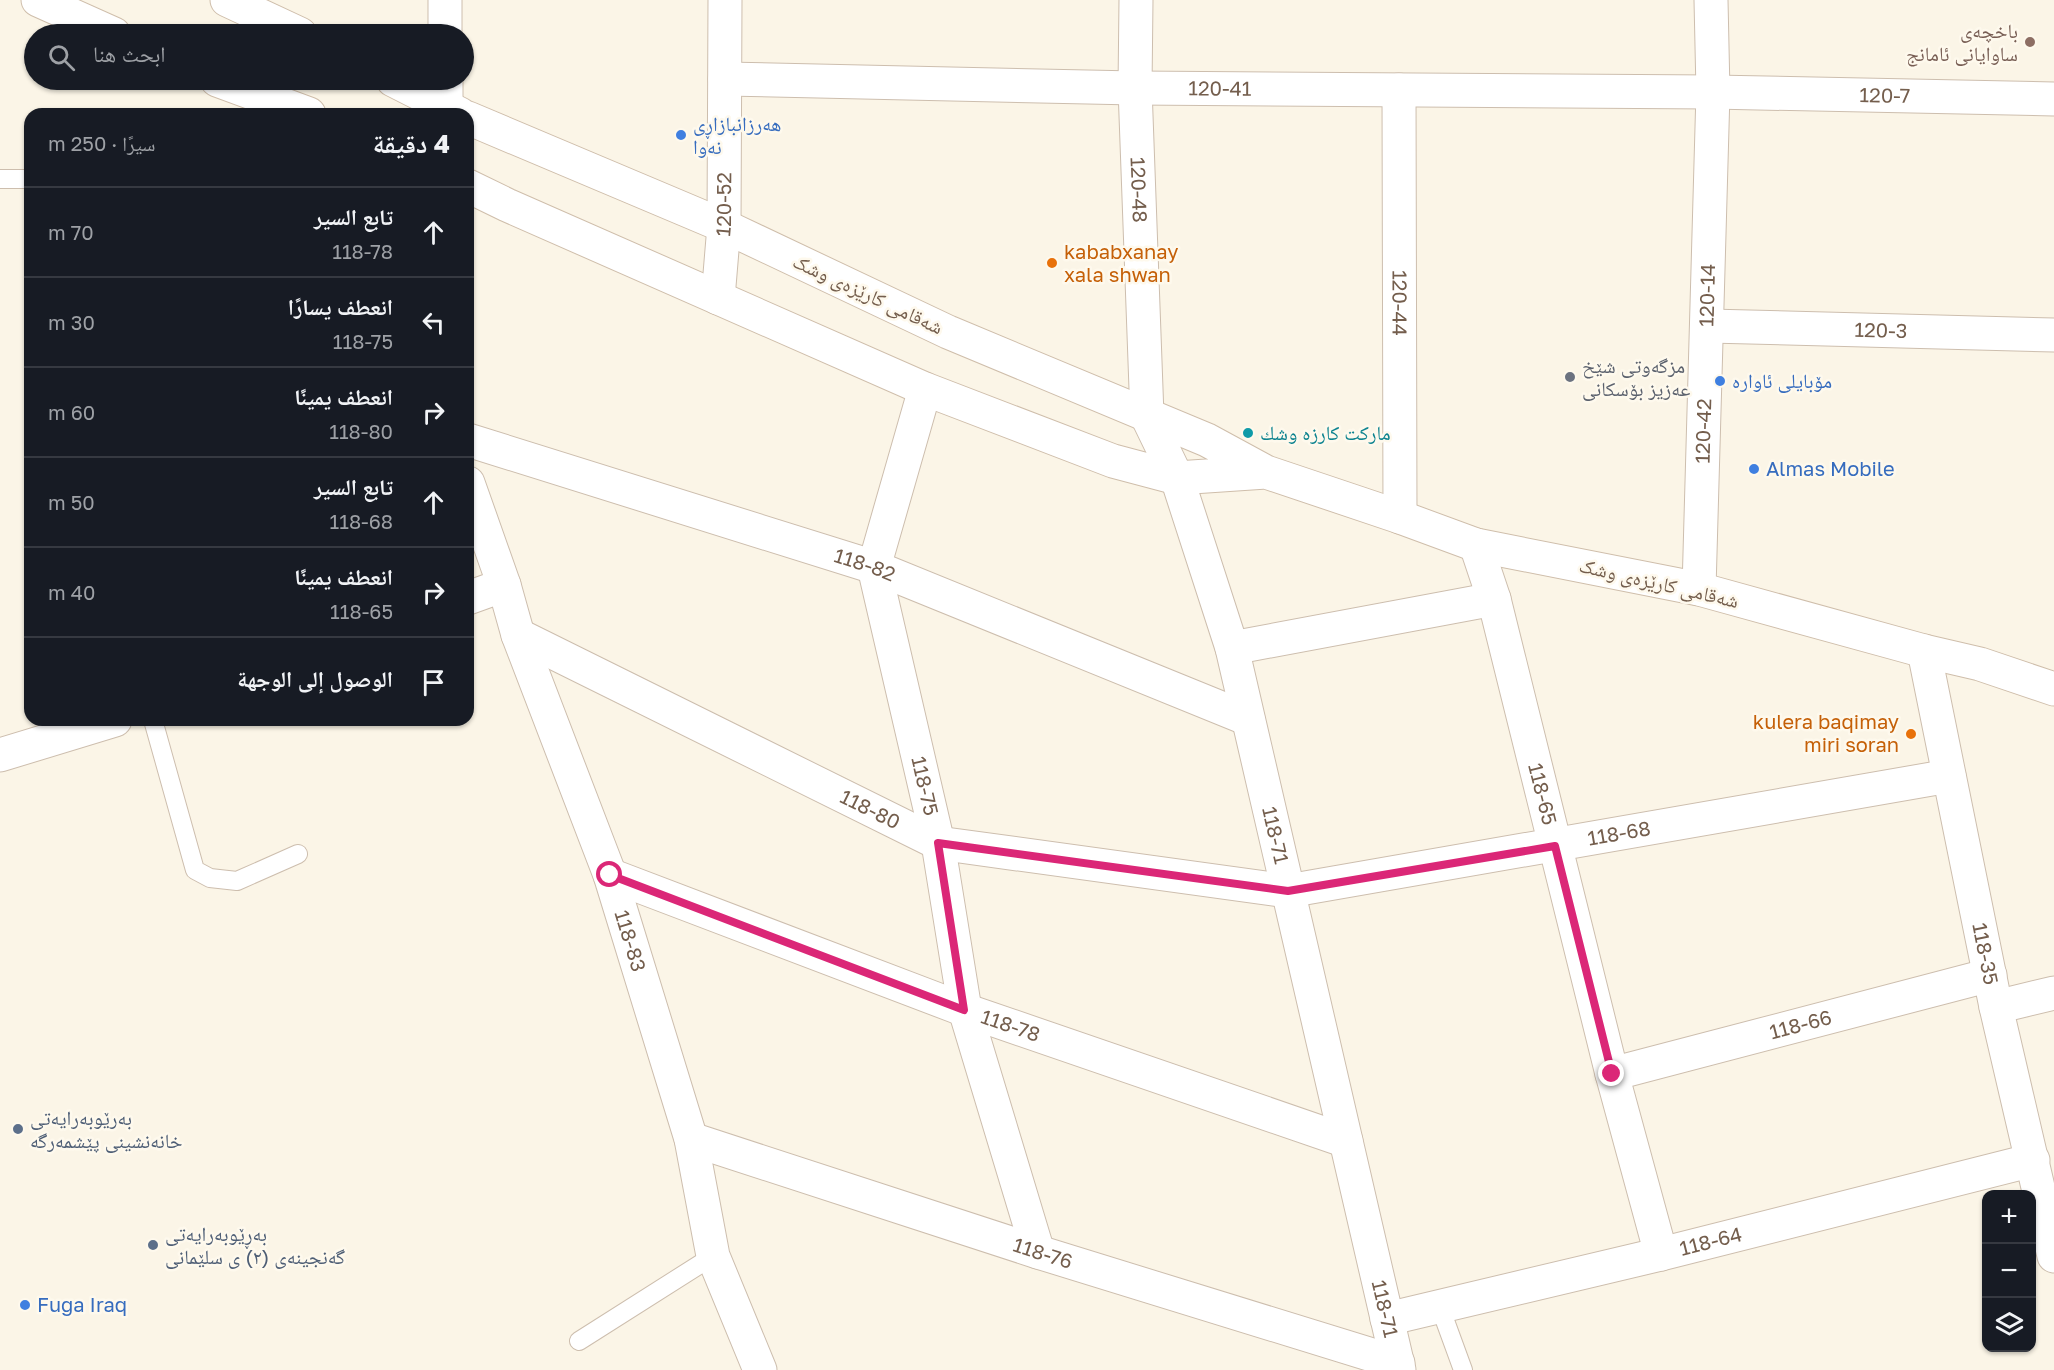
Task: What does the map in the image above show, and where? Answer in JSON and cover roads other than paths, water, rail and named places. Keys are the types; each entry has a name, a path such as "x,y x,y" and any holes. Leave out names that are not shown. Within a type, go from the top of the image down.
{"street":[{"path":"38,0 92,24"},
{"path":"445,0 446,24"},
{"name":"120-52","path":"718,298 724,226 725,0"},
{"name":"120-48","path":"1136,0 1135,88 1147,416"},
{"name":"120-14","path":"1699,589 1713,93 1711,0"},
{"path":"241,16 267,24"},
{"name":"120-41","path":"725,79 1135,88 1713,93"},
{"path":"245,90 292,108"},
{"name":"شەقامی کارێزەی وشک","path":"418,90 455,105"},
{"name":"120-44","path":"1399,90 1400,517"},
{"name":"120-7","path":"1713,93 2054,99"},
{"name":"120-42","path":"1699,589 1709,326 1713,93"},
{"name":"شەقامی کارێزەی وشک","path":"474,114 724,226 948,332 1207,440 1266,472 1476,545 1699,589 1924,651 1980,664 2054,689"},
{"name":"شەقامی کارێزەی وشک","path":"474,189 925,389 1113,461 1177,478 1266,472"},
{"path":"474,204 507,205"},
{"name":"120-3","path":"1709,326 2054,335"},
{"name":"118-75","path":"925,389 874,567 938,843 964,1010 1038,1252"},
{"name":"118-71","path":"1147,416 1177,478 1232,648 1399,1367"},
{"name":"118-82","path":"474,442 874,567 1248,719"},
{"name":"118-83","path":"474,500 504,585 518,634 610,875 692,1139 713,1256 760,1370"},
{"name":"118-65","path":"1476,545 1494,599 1612,1074 1661,1254"},
{"path":"474,596 504,585"},
{"path":"1232,648 1494,599"},
{"name":"118-80","path":"518,634 938,843 1288,891"},
{"name":"118-35","path":"1924,651 1996,1007 2033,1160 2049,1210 2054,1256"},
{"path":"0,755 95,726"},
{"name":"118-68","path":"1288,891 1949,776"},
{"name":"118-78","path":"610,875 964,1010 1346,1141"},
{"name":"118-66","path":"1612,1074 1990,975"},
{"path":"1996,1007 2054,993"},
{"name":"118-76","path":"692,1139 1399,1367"},
{"name":"118-64","path":"1387,1319 1661,1254 2033,1160"}],"lane":[{"path":"0,179 24,178"},
{"path":"155,726 195,870 210,878 237,881 298,854"},
{"path":"579,1341 713,1256"},
{"path":"1440,1307 1463,1370"}],"place":[{"name":"باخچەی ساوایانی ئامانج","path":"2030,42"},
{"name":"هەرزانبازاڕی نەوا","path":"681,135"},
{"name":"kababxanay xala shwan","path":"1052,263"},
{"name":"مزگەوتی شێخ عەزیز بۆسکانی","path":"1570,377"},
{"name":"مۆبایلی ئاوارە","path":"1720,381"},
{"name":"ماركت كارزه وشك","path":"1248,433"},
{"name":"Almas Mobile","path":"1754,469"},
{"name":"kulera baqimay miri soran","path":"1911,734"},
{"name":"بەرێوبەرایەتی خانەنشینی پێشمەرگە","path":"18,1129"},
{"name":"بەڕێوبەرایەتی گەنجینەی (۲) ی سلێمانی","path":"153,1245"},
{"name":"Fuga Iraq","path":"25,1305"}]}
